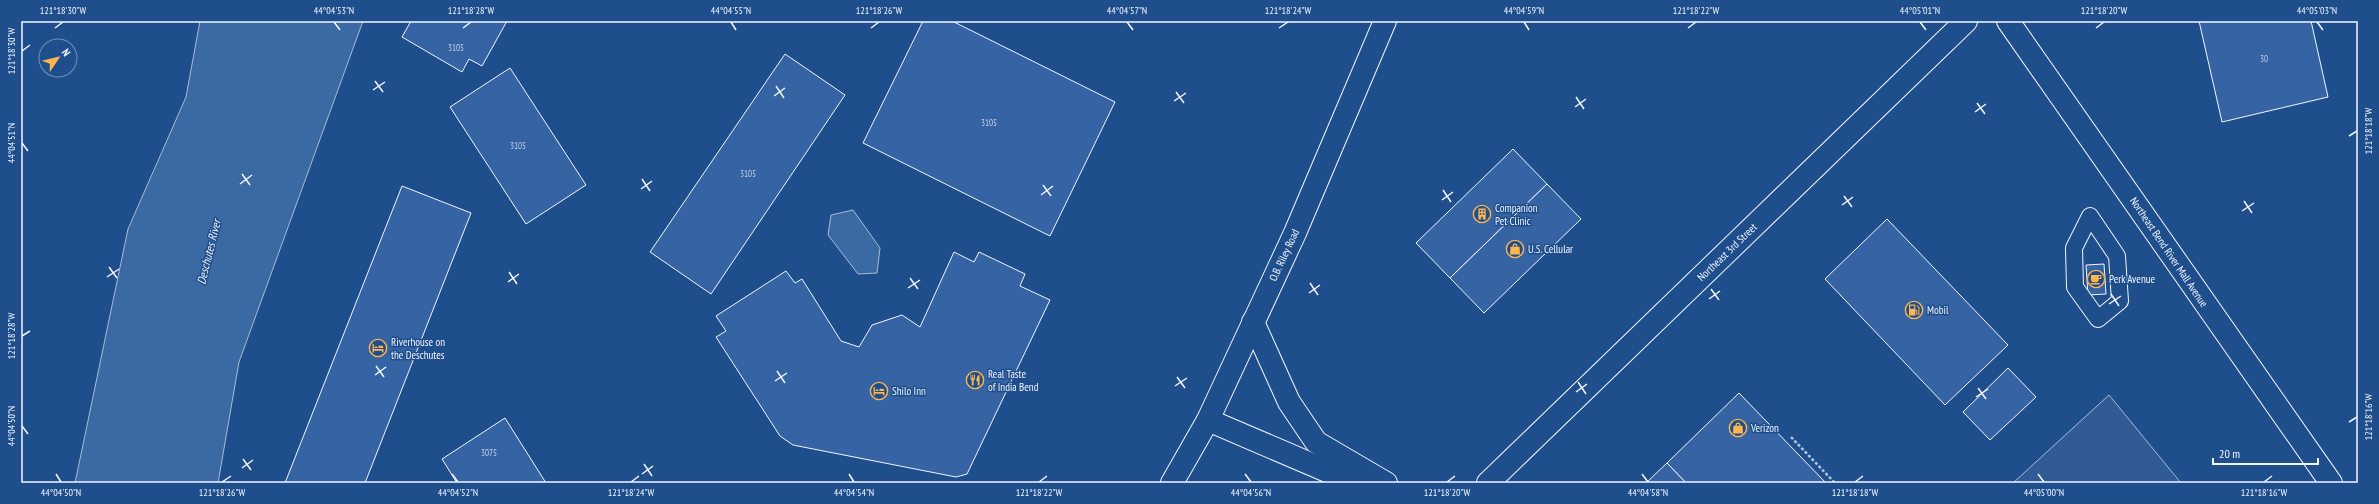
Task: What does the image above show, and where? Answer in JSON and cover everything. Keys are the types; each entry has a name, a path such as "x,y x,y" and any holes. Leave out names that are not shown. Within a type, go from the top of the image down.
{"street":[{"name":"O.B. Riley Road","path":"1172,483 1208,420 1295,233 1385,21"},
{"name":"Northeast 3rd Street","path":"1488,483 1966,21"},
{"name":"Northeast Bend River Mall Avenue","path":"2008,21 2331,483"},
{"path":"1253,322 1289,402 1316,442 1386,483"},
{"path":"1208,420 1355,483"}],"lane":[{"path":"2090,216 2117,256 2120,301 2098,319 2075,287 2074,248 2090,216"}],"path":[{"path":"1791,437 1835,483"}],"shaded area":[{"path":"2109,395 2181,483 2013,483"}],"water":[{"name":"Deschutes River","path":"200,21 363,21 239,362 218,483 75,483 128,229 186,97"},
{"path":"853,210 880,248 877,273 858,274 828,235 831,215"}],"building":[{"path":"411,21 507,21 482,66 469,59 462,72 402,37"},
{"path":"923,21 952,21 1115,102 1050,236 863,143"},
{"path":"2199,21 2311,21 2328,97 2222,122"},
{"path":"785,54 845,95 711,294 650,252"},
{"path":"510,68 586,185 526,224 450,107"},
{"name":"Companion Pet Clinic","path":"1513,149 1547,184 1450,278 1416,243"},
{"name":"U.S. Cellular","path":"1547,184 1581,219 1484,313 1450,278"},
{"name":"Riverhouse on the Deschutes","path":"402,186 471,213 365,483 285,483"},
{"name":"Mobil","path":"1887,219 2008,345 1945,405 1825,279"},
{"name":"Shilo Inn","path":"954,252 974,262 979,252 1025,274 1020,286 1050,300 967,474 956,477 793,445 780,436 716,337 726,331 716,316 786,271 795,283 802,279 841,341 859,347 872,325 902,315 920,327"},
{"name":"Perk Avenue","path":"2104,264 2106,294 2088,295 2086,265"},
{"path":"2008,368 2036,397 1990,440 1963,412"},
{"name":"Verizon","path":"1739,393 1826,483 1686,483 1667,463"},
{"path":"505,418 546,483 457,483 442,459"},
{"path":"1667,463 1686,483 1646,483"}],"place":[{"name":"Companion Pet Clinic","path":"1482,214"},
{"name":"U.S. Cellular","path":"1515,249"},
{"name":"Perk Avenue","path":"2096,279"},
{"name":"Mobil","path":"1914,310"},
{"name":"Riverhouse on the Deschutes","path":"378,348"},
{"name":"Real Taste of India Bend","path":"975,380"},
{"name":"Shilo Inn","path":"879,391"},
{"name":"Verizon","path":"1738,428"}]}
